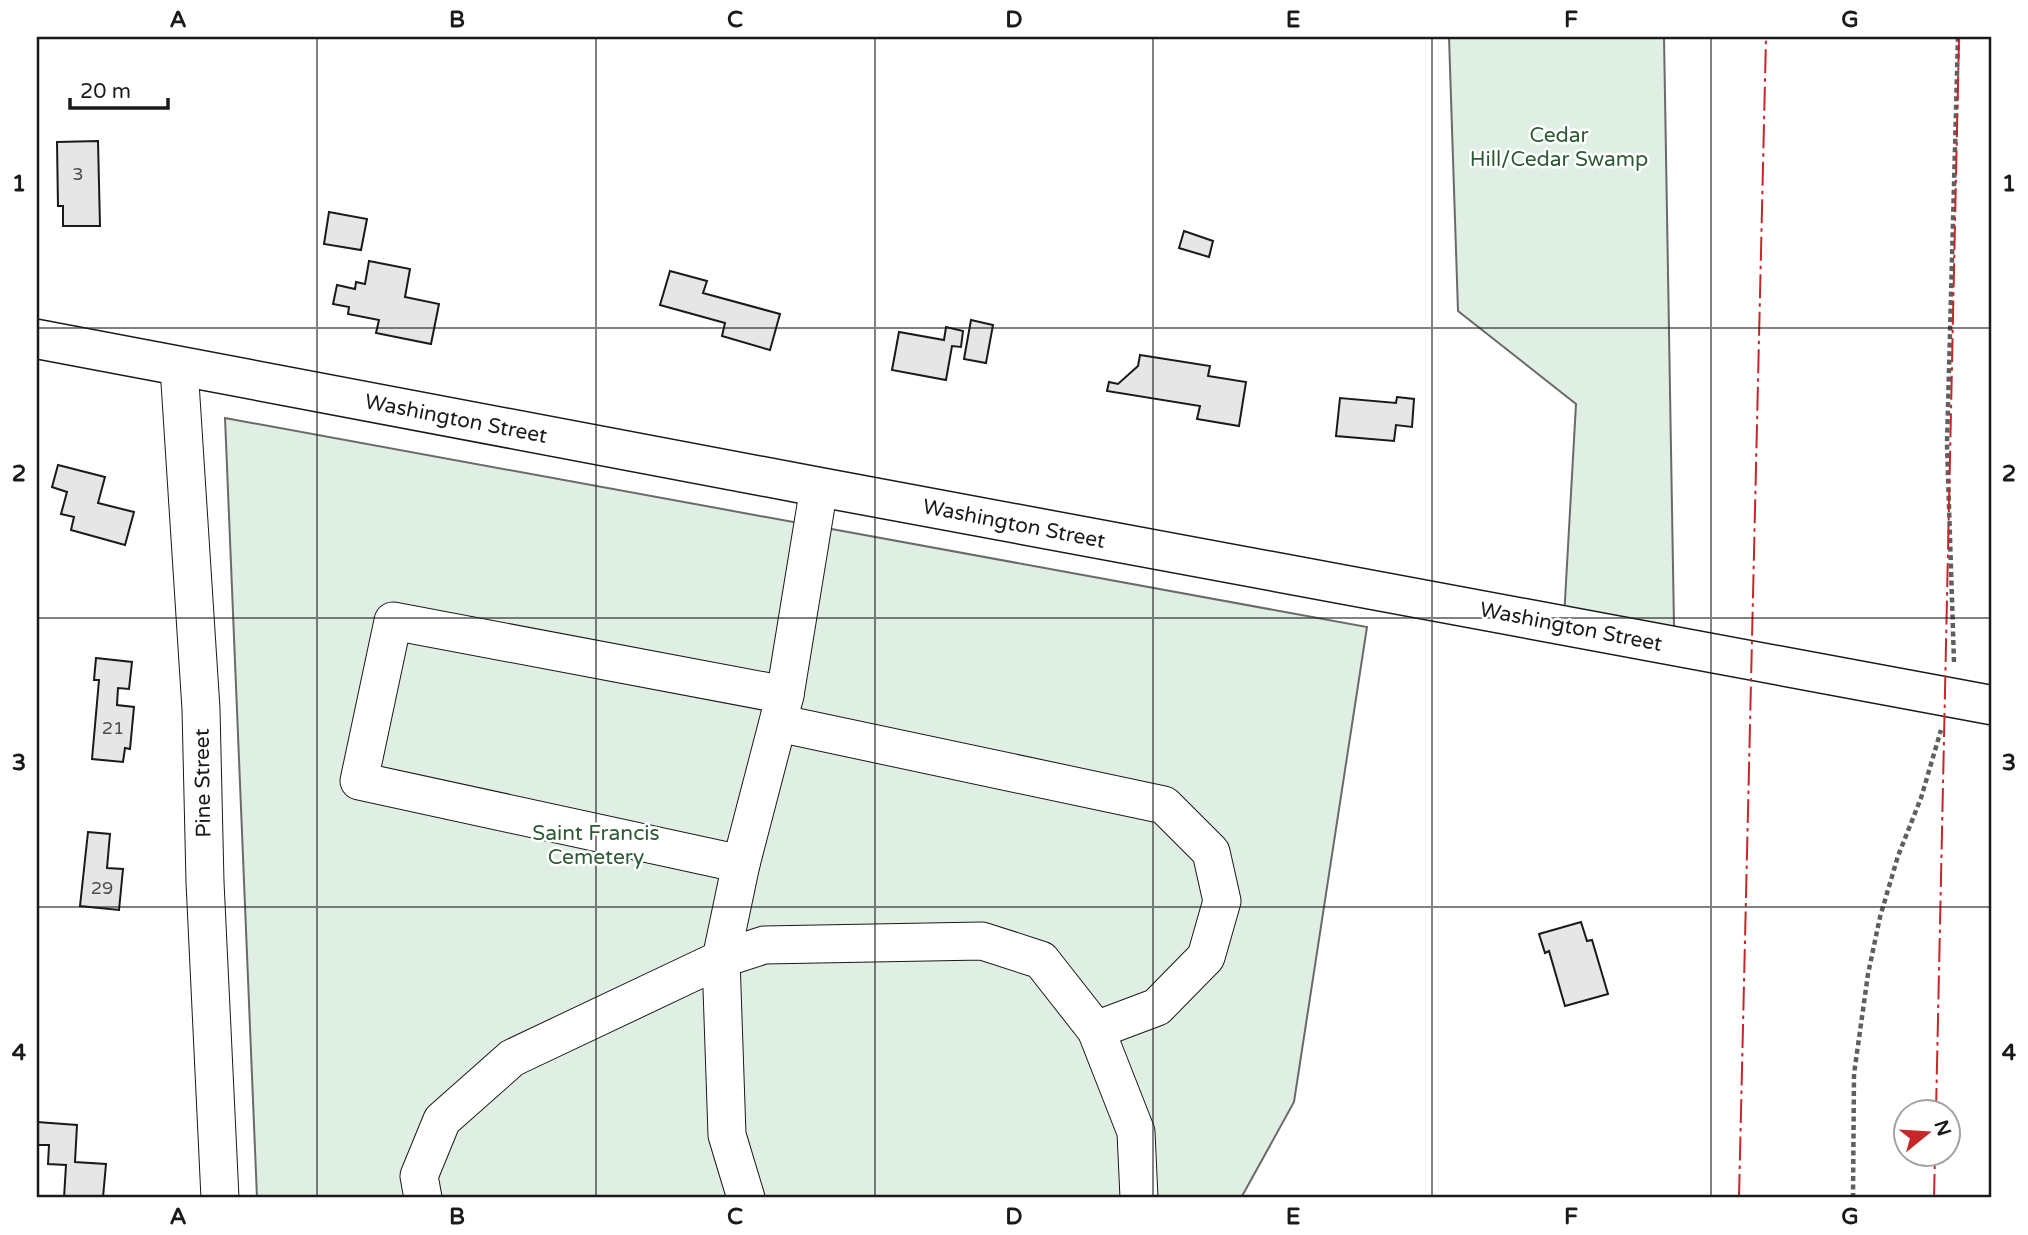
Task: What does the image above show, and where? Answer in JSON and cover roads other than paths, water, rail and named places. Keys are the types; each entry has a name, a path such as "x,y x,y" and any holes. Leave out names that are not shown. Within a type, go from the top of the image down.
{"main road":[{"name":"Washington Street","path":"37,339 1974,702"}],"street":[{"name":"Pine Street","path":"179,367 201,709 205,882 220,1198"},
{"path":"746,1198 727,1135 720,959 741,864 781,709 819,487"},
{"path":"741,864 359,781 393,621 781,709 1164,805 1211,852 1222,901 1206,957 1157,1007 1096,1030"},
{"path":"423,1198 419,1176 442,1120 512,1058 720,959 764,945 982,941 1041,960 1096,1030 1136,1132 1139,1198"}],"park label":[{"name":"Cedar Hill/Cedar Swamp","path":"1559,147"},
{"name":"Saint Francis Cemetery","path":"596,845"}]}
